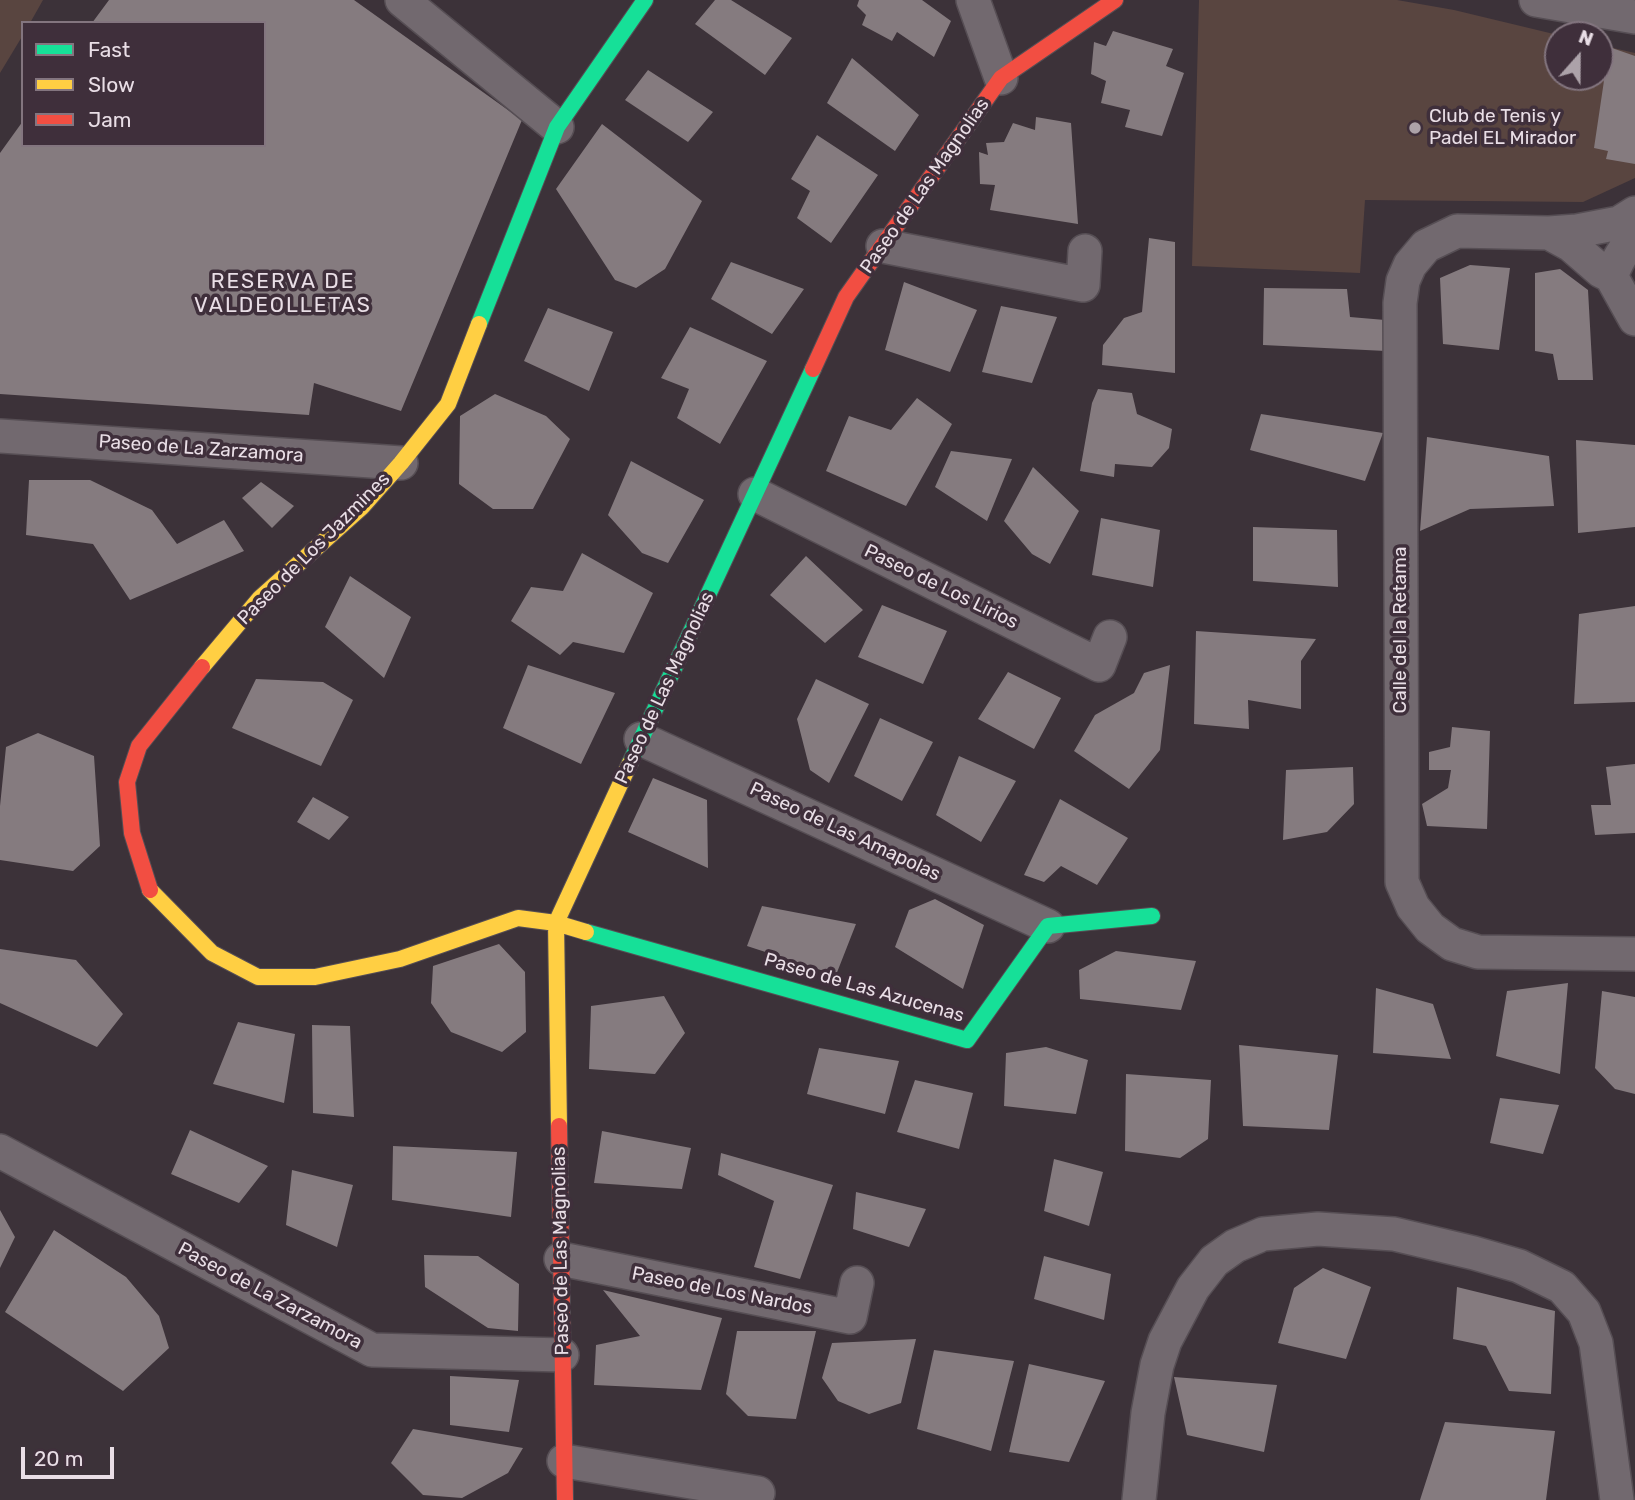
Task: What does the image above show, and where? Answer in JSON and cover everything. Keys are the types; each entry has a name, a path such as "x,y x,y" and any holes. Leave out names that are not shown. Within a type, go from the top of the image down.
{"street":[{"path":"402,0 557,127"},
{"name":"Paseo de Los Jazmines","path":"556,923 517,918 400,959 315,977 258,977 212,953 151,892 132,833 127,782 139,746 260,598 362,507 448,404 557,127 645,0"},
{"path":"973,0 1001,78"},
{"name":"Paseo de Las Magnolias","path":"565,1500 556,923 846,297 1001,78 1115,0"},
{"path":"1536,0 1635,17"},
{"name":"Calle del la Retama","path":"1635,213 1619,223 1577,231 1457,231 1426,246 1410,265 1403,281 1400,303 1402,882 1413,907 1430,928 1452,944 1478,952 1635,954"},
{"path":"1549,233 1571,245 1601,271 1611,276 1635,318"},
{"path":"1611,276 1627,246 1635,238"},
{"path":"883,246 1083,285 1085,251"},
{"name":"Paseo de La Zarzamora","path":"0,436 401,463"},
{"name":"Paseo de Los Lirios","path":"755,494 1099,665 1110,636"},
{"name":"Paseo de Las Amapolas","path":"641,739 1048,926"},
{"path":"1048,926 1152,916"},
{"name":"Paseo de Las Azucenas","path":"556,923 967,1040 1048,926"},
{"name":"Paseo de La Zarzamora","path":"0,1151 372,1350 562,1355"},
{"path":"1139,1500 1148,1413 1157,1365 1165,1341 1193,1288 1213,1261 1235,1246 1263,1234 1318,1229 1394,1234 1474,1252 1520,1266 1563,1287 1584,1312 1596,1343 1616,1500"},
{"name":"Paseo de Los Nardos","path":"561,1259 850,1317 857,1283"},
{"path":"564,1461 758,1493"}],"shaded area":[{"path":"0,0 43,0 31,21 21,21 21,38 0,73"},
{"name":"Club de Tenis y Padel EL Mirador","path":"1199,0 1397,0 1454,10 1544,32 1544,91 1614,91 1614,48 1635,53 1635,178 1583,202 1365,200 1360,273 1192,266"}],"building":[{"path":"109,0 354,0 522,120 401,411 314,383 309,415 0,394 0,153 21,124 21,147 266,147 266,21 93,21"},
{"path":"715,0 731,0 792,38 765,75 695,24"},
{"path":"859,0 922,0 951,21 934,57 897,32 892,41 862,25 866,15 857,6"},
{"path":"1113,31 1173,49 1166,66 1184,73 1162,136 1125,127 1130,110 1101,103 1106,81 1091,74 1094,42 1106,46"},
{"path":"1614,49 1635,56 1635,164 1606,159 1608,151 1594,148 1602,91 1614,91"},
{"path":"852,58 919,115 895,151 827,103"},
{"path":"648,70 713,112 688,142 625,100"},
{"path":"1036,117 1071,123 1078,224 990,210 995,185 980,184 979,152 988,155 986,143 1004,142 1013,123 1035,130"},
{"path":"602,124 702,201 665,269 636,288 615,280 556,189"},
{"path":"817,135 878,175 831,243 797,218 810,191 791,179"},
{"path":"1149,238 1175,242 1175,373 1102,365 1103,345 1124,318 1142,312"},
{"path":"731,262 804,289 772,334 711,299"},
{"path":"1470,265 1510,268 1499,350 1443,344 1440,278"},
{"path":"1560,269 1588,290 1593,380 1558,380 1553,354 1535,351 1535,273"},
{"path":"904,282 977,310 950,372 885,350"},
{"path":"1264,288 1347,289 1350,317 1385,320 1386,351 1263,345"},
{"path":"1001,306 1057,317 1032,383 982,372"},
{"path":"548,308 613,332 589,391 524,361"},
{"path":"690,327 767,361 720,444 677,418 689,389 661,378"},
{"path":"1098,389 1132,393 1137,414 1172,429 1169,448 1152,467 1115,464 1114,477 1080,471 1092,403"},
{"path":"495,394 546,416 570,439 533,509 493,509 459,484 460,416"},
{"path":"917,398 952,424 906,506 826,471 849,416 891,430"},
{"path":"1261,414 1383,433 1365,481 1250,450"},
{"path":"1427,437 1549,456 1554,506 1470,509 1420,531"},
{"path":"1576,440 1635,445 1635,527 1578,533"},
{"path":"951,451 1012,459 987,521 935,487"},
{"path":"631,461 704,500 668,563 642,553 608,515"},
{"path":"1033,467 1079,511 1050,564 1032,554 1004,521"},
{"path":"29,480 90,480 152,510 177,544 224,520 244,551 130,600 93,544 26,535"},
{"path":"261,482 294,506 272,528 242,498"},
{"path":"1101,518 1160,530 1153,587 1092,575"},
{"path":"1253,527 1337,530 1338,587 1253,581"},
{"path":"582,553 653,593 624,653 573,642 560,655 511,621 531,587 563,591"},
{"path":"806,556 863,610 825,643 770,595"},
{"path":"350,576 411,617 384,678 325,627"},
{"path":"882,605 947,631 923,684 858,657"},
{"path":"1635,606 1635,702 1574,704 1579,614"},
{"path":"1196,631 1316,639 1301,661 1301,709 1248,700 1249,729 1194,724"},
{"path":"528,665 615,693 581,764 503,728"},
{"path":"1170,665 1160,750 1129,789 1074,751 1095,715 1134,693 1144,673"},
{"path":"1008,672 1061,698 1034,749 978,719"},
{"path":"256,679 323,682 353,700 321,766 232,728"},
{"path":"816,679 869,704 829,783 810,770 797,719"},
{"path":"880,718 933,742 902,801 854,776"},
{"path":"1452,727 1490,731 1487,829 1427,826 1422,804 1448,788 1451,770 1429,770 1429,752 1450,747"},
{"path":"38,733 94,756 100,846 73,871 0,860 0,806 6,747"},
{"path":"959,756 1016,781 981,842 936,815"},
{"path":"1635,764 1635,833 1595,835 1591,805 1611,805 1606,767"},
{"path":"1353,767 1354,804 1327,832 1283,840 1286,770"},
{"path":"653,778 707,800 708,868 628,832"},
{"path":"313,797 349,817 329,840 297,822"},
{"path":"1060,799 1128,838 1097,885 1061,866 1044,882 1024,875"},
{"path":"935,899 984,925 963,989 895,947 909,910"},
{"path":"762,906 856,924 836,975 747,946"},
{"path":"499,944 525,972 526,1032 502,1052 451,1032 431,1003 433,966"},
{"path":"0,949 76,960 123,1014 97,1047 0,1003"},
{"path":"1116,951 1196,961 1181,1010 1080,999 1079,970"},
{"path":"1568,983 1560,1074 1496,1056 1507,991"},
{"path":"1376,988 1433,1004 1451,1059 1373,1053"},
{"path":"1602,991 1635,997 1635,1094 1615,1089 1595,1068"},
{"path":"664,996 685,1033 655,1074 589,1069 591,1006"},
{"path":"238,1022 295,1034 284,1103 213,1084"},
{"path":"312,1025 350,1026 354,1117 313,1113"},
{"path":"1239,1045 1338,1055 1329,1130 1243,1126"},
{"path":"1046,1047 1088,1060 1076,1114 1004,1106 1006,1053"},
{"path":"819,1048 899,1061 885,1114 807,1094"},
{"path":"1126,1074 1211,1080 1208,1139 1180,1158 1125,1151"},
{"path":"915,1080 973,1093 959,1149 897,1132"},
{"path":"1500,1098 1559,1105 1543,1154 1490,1143"},
{"path":"190,1130 268,1166 239,1203 171,1174"},
{"path":"602,1131 691,1148 682,1189 594,1183"},
{"path":"393,1146 517,1152 511,1217 392,1200"},
{"path":"721,1153 833,1185 800,1279 754,1267 774,1201 718,1175"},
{"path":"1054,1159 1103,1172 1089,1226 1044,1211"},
{"path":"292,1170 353,1185 337,1247 286,1225"},
{"path":"856,1192 926,1209 909,1247 853,1229"},
{"path":"0,1210 15,1237 0,1268"},
{"path":"54,1230 126,1277 159,1316 169,1348 123,1391 5,1312"},
{"path":"424,1255 478,1256 519,1284 518,1331 488,1328 425,1287"},
{"path":"1044,1256 1111,1274 1104,1320 1034,1299"},
{"path":"1323,1268 1371,1287 1346,1359 1278,1343 1294,1288"},
{"path":"1457,1287 1555,1311 1551,1394 1509,1391 1486,1346 1453,1339"},
{"path":"603,1290 722,1318 701,1390 594,1385 596,1345 640,1336"},
{"path":"737,1331 816,1331 796,1419 748,1416 726,1394"},
{"path":"916,1339 901,1403 869,1414 838,1401 822,1378 832,1343"},
{"path":"934,1350 1014,1361 991,1451 917,1429"},
{"path":"1029,1364 1105,1381 1069,1462 1009,1452"},
{"path":"450,1376 519,1380 509,1432 450,1425"},
{"path":"1174,1377 1277,1385 1264,1452 1187,1435"},
{"path":"1445,1422 1555,1431 1546,1500 1420,1500"},
{"path":"413,1429 523,1448 508,1473 462,1498 423,1495 391,1463"}],"traffic: fast":[{"path":"479,324 557,127 645,0"},
{"path":"630,763 813,369"},
{"path":"586,932 967,1040 1048,926 1152,916"}],"traffic: slow":[{"path":"202,667 260,598 362,507 401,463 448,404 479,324"},
{"path":"559,1126 556,923 630,763"},
{"path":"150,890 212,953 258,977 315,977 400,959 518,918 556,923 586,932"}],"traffic: jam":[{"path":"813,369 846,297 1001,78 1115,0"},
{"path":"150,890 132,833 127,782 139,746 202,667"},
{"path":"559,1126 565,1500"}],"place":[{"name":"Club de Tenis y Padel EL Mirador","path":"1415,128"}],"district":[{"name":"RESERVA DE VALDEOLLETAS","path":"283,294"}]}
